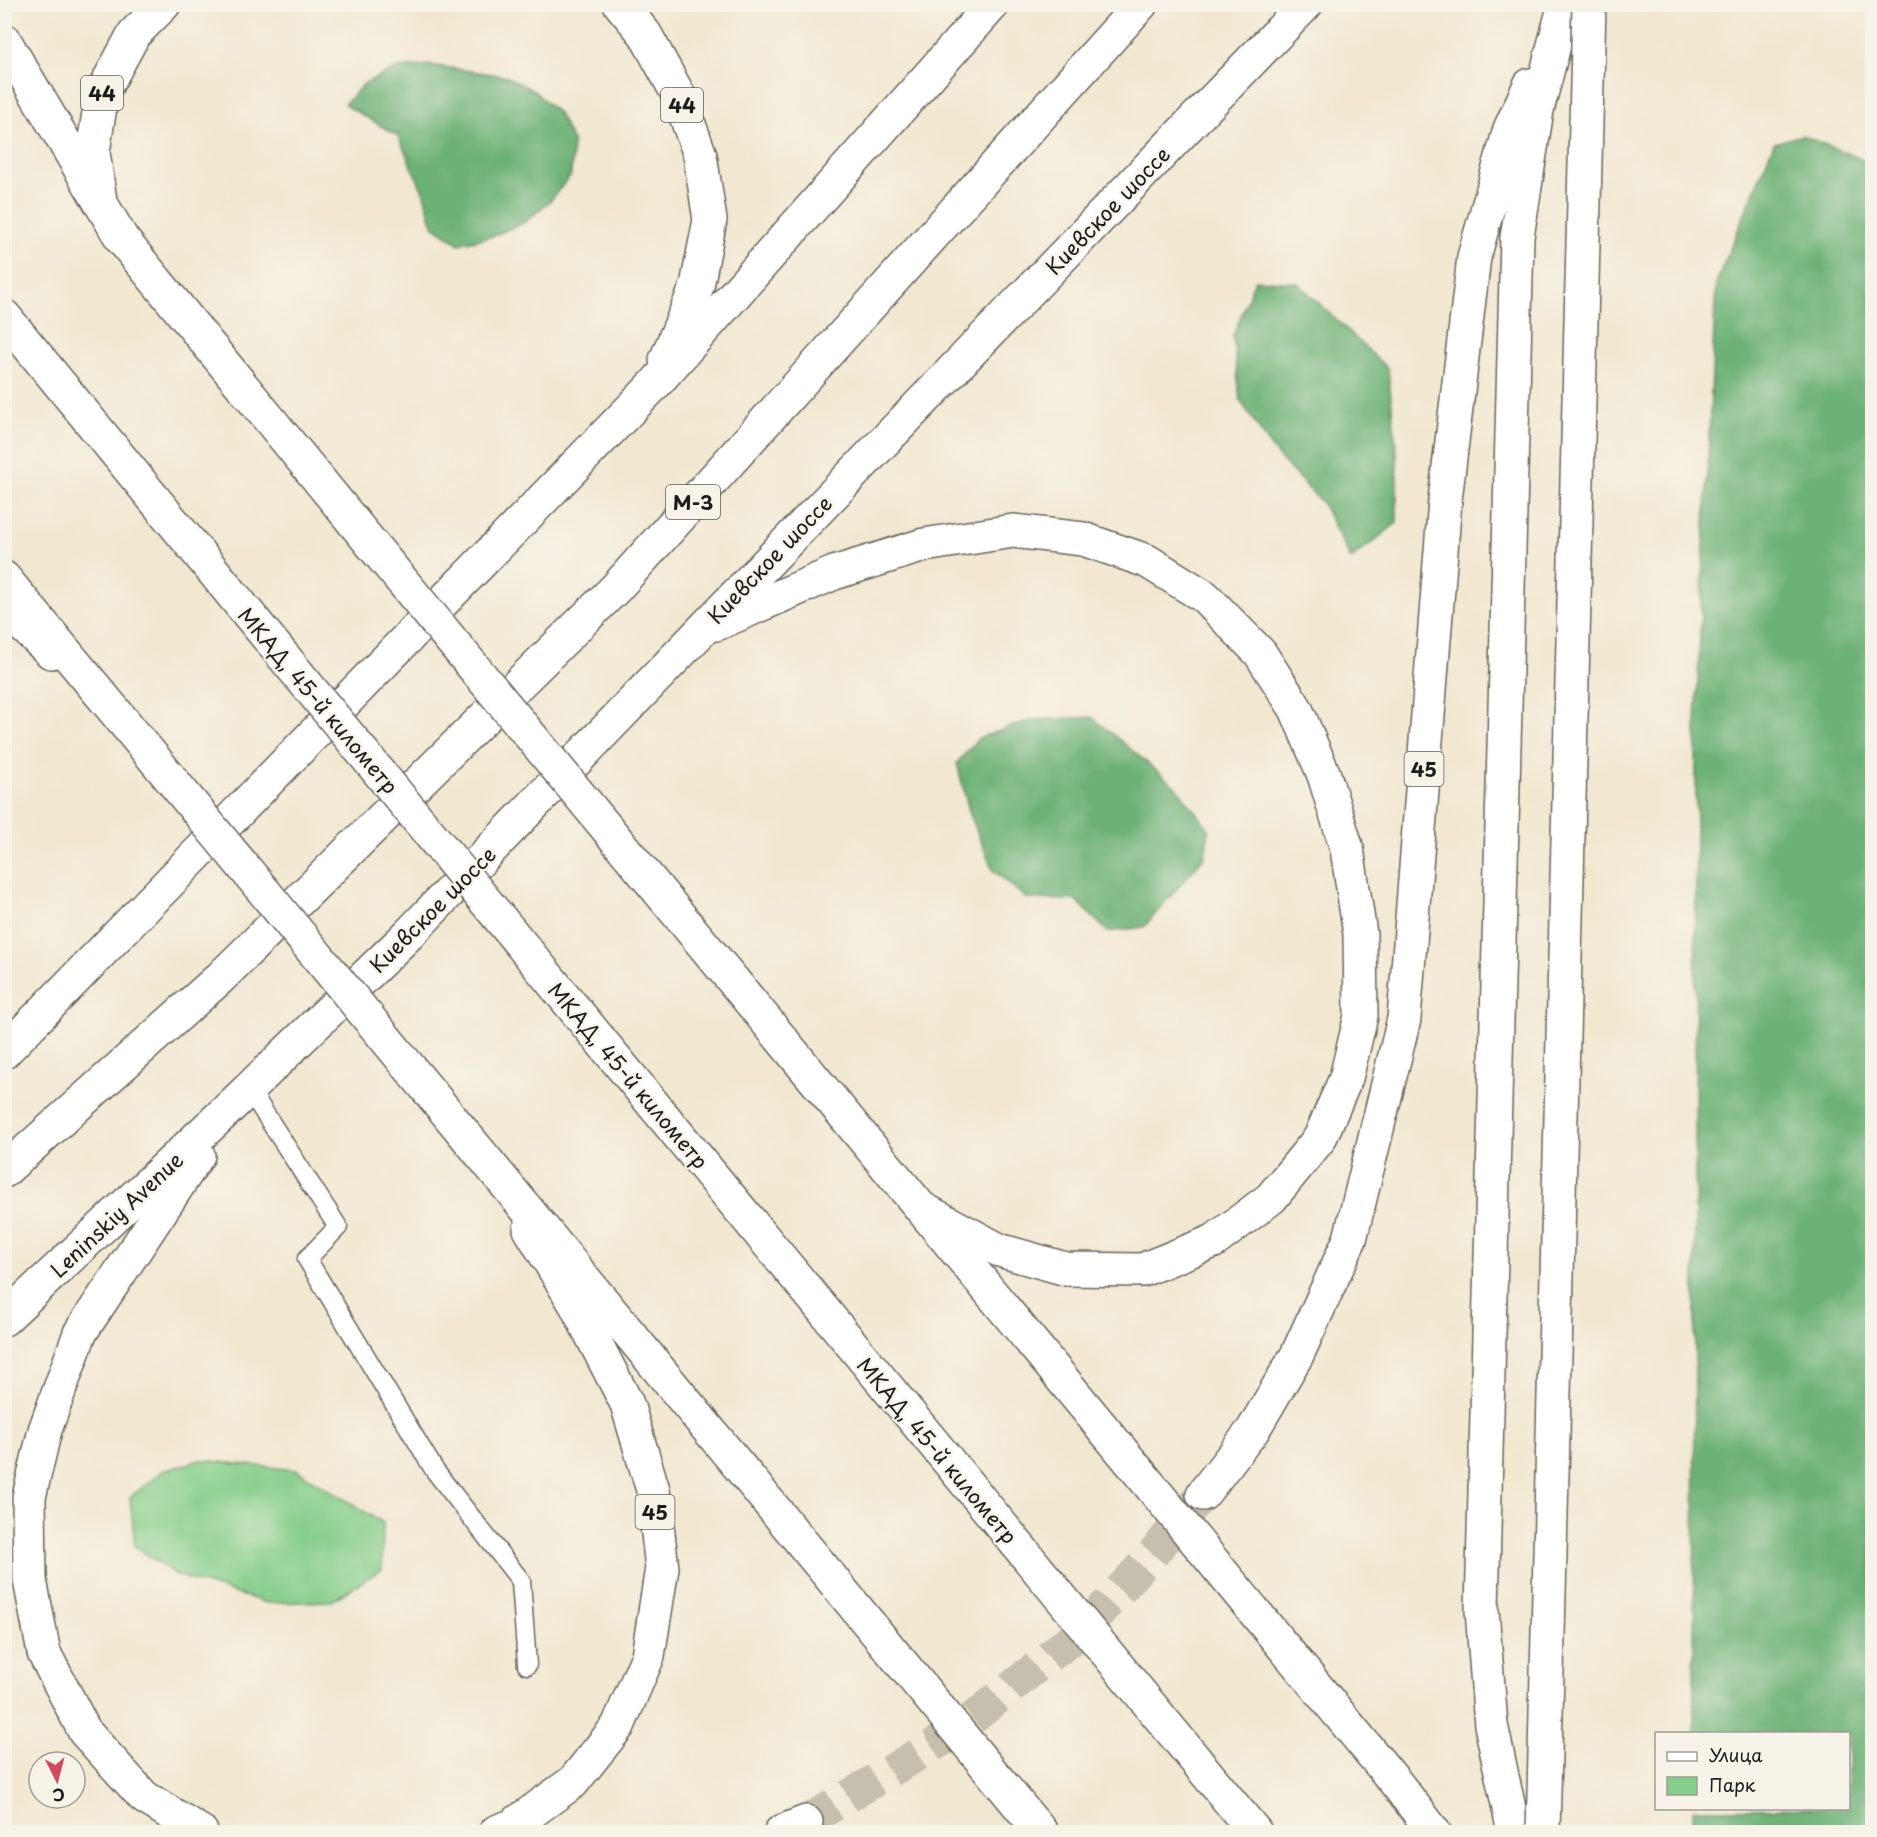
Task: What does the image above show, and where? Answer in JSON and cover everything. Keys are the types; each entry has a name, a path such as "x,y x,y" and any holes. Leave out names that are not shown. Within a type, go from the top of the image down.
{"main road":[{"name":"44","path":"100,201 93,152 102,93 134,34 164,4"},
{"name":"44","path":"620,4 645,34 678,94 700,155 710,220 697,286 655,384"},
{"path":"4,1052 655,384 993,4"},
{"name":"М-3","path":"4,1171 221,978 615,589 1141,4"},
{"name":"Киевское шоссе","path":"239,1099 408,934 1306,4"},
{"path":"1514,1833 1491,1725 1482,1610 1517,237 1537,110 1572,8"},
{"path":"1543,1833 1572,8"},
{"name":"45","path":"1203,1494 1253,1430 1297,1355 1350,1239 1404,1020 1445,500 1474,257 1510,129 1572,8"},
{"path":"4,40 122,239 1388,1774 1434,1833"},
{"name":"МКАД, 45-й километр","path":"4,316 1255,1833"},
{"path":"701,630 834,573 924,545 1013,531 1083,539 1147,561 1204,597 1260,653 1296,710 1324,775 1347,849 1360,934 1361,1016 1346,1078 1320,1138 1271,1198 1214,1241 1142,1270 1066,1269 999,1250 921,1208"},
{"path":"4,578 1041,1833"},
{"path":"4,608 120,717"},
{"path":"201,1833 144,1797 85,1732 44,1653 30,1580 29,1497 45,1430 80,1333 239,1099"},
{"name":"Leninskiy Avenue","path":"4,1319 239,1099"},
{"name":"45","path":"486,1160 576,1305 627,1404 653,1490 662,1568 648,1656 618,1726 573,1782 512,1826 496,1833"}],"lane":[{"path":"239,1099 338,1227 307,1260 435,1471 521,1581 527,1665"}],"green space":[{"path":"430,65 506,76 534,91 558,113 573,142 571,175 550,201 525,222 493,236 459,244 433,226 424,194 398,136 344,104 365,83 398,68"},
{"path":"1802,135 1864,160 1872,174 1872,1832 1693,1832 1693,1810 1850,1810 1850,1732 1694,1732 1696,722 1716,283 1774,143"},
{"path":"1255,280 1298,283 1388,369 1397,456 1397,523 1351,559 1322,503 1275,453 1240,400 1233,336"},
{"path":"1092,717 1176,787 1209,829 1205,856 1144,927 1108,932 1076,900 1027,899 993,870 970,815 957,763 979,738 1031,720"},
{"path":"200,1460 297,1470 383,1523 382,1569 332,1601 267,1603 176,1575 135,1546 130,1497 163,1471"}],"tunnel":[{"path":"806,1822 957,1731 1085,1628 1151,1556 1203,1494"}]}
